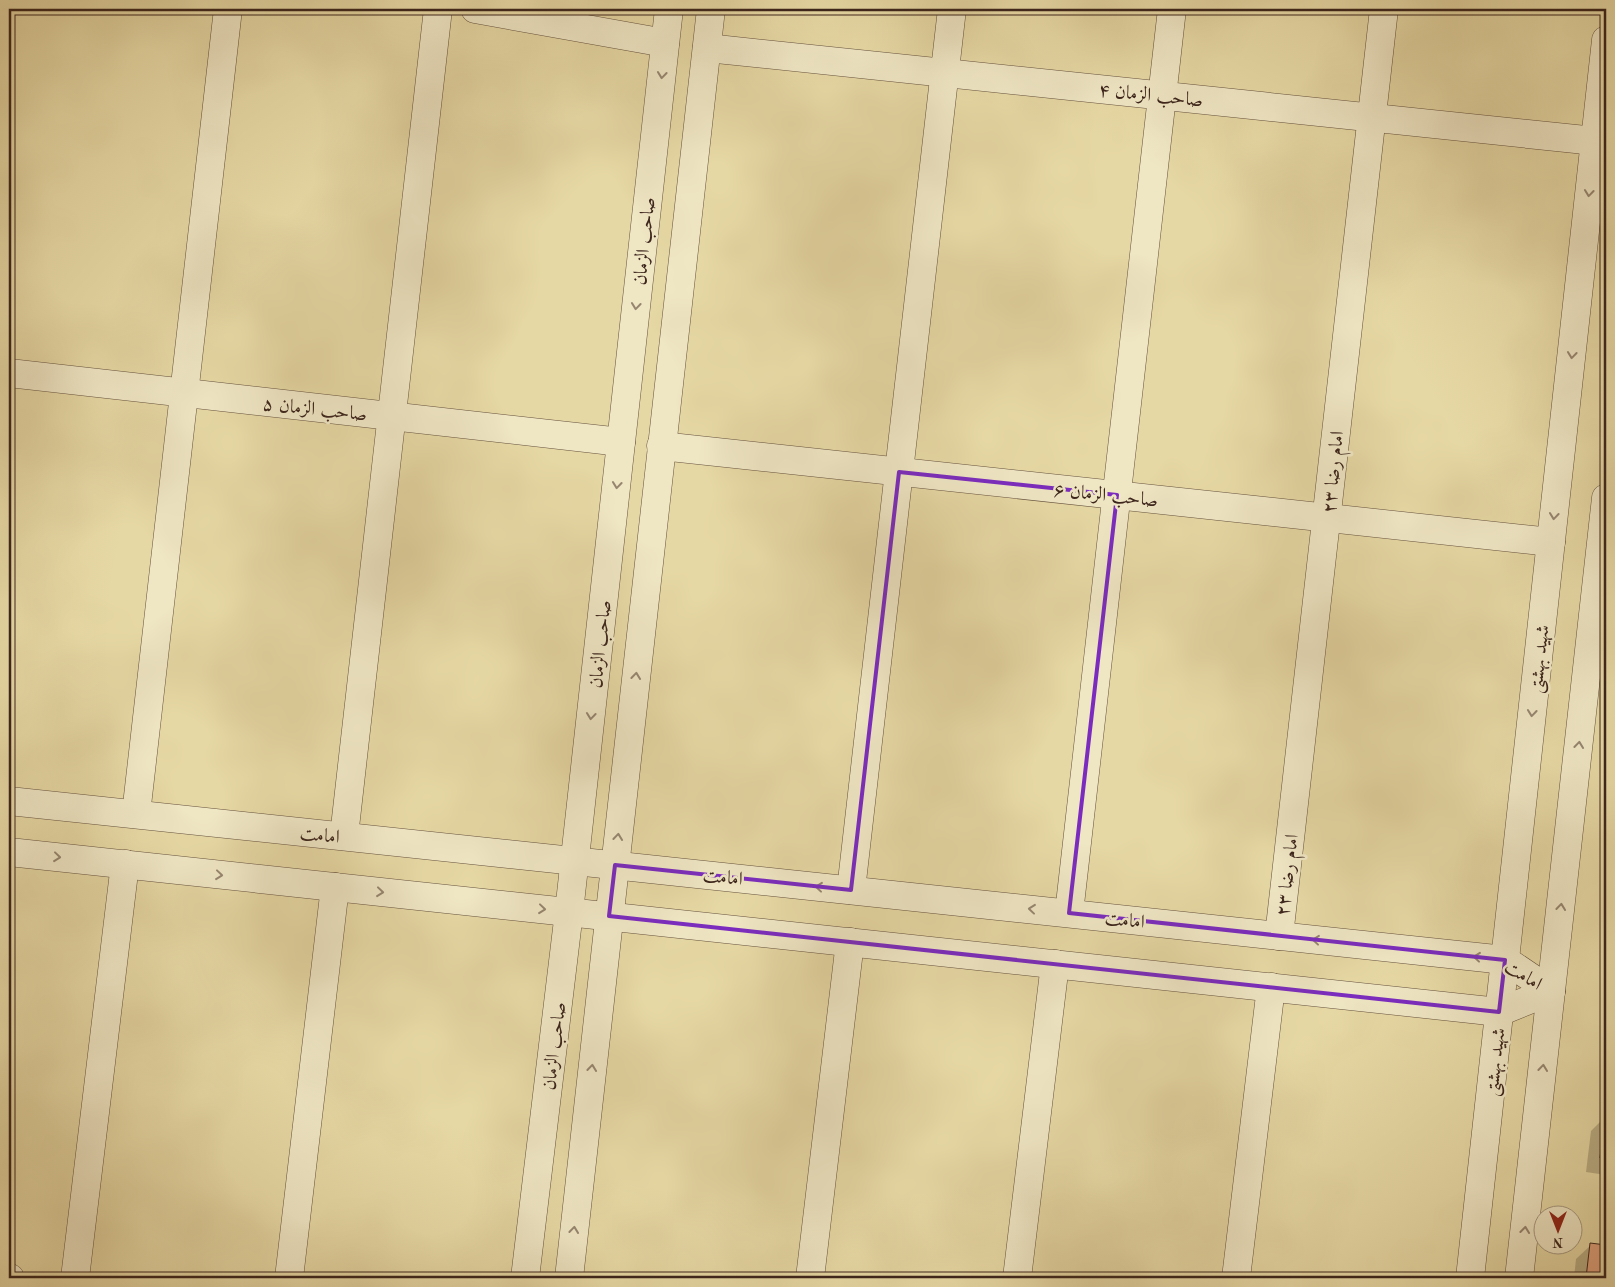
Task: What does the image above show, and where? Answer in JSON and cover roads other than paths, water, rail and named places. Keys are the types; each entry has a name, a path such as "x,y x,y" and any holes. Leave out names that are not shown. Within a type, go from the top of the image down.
{"street":[{"path":"136,814 228,9"},
{"path":"344,836 438,9"},
{"path":"475,9 665,43"},
{"name":"صاحب الزمان","path":"525,1278 575,861 669,9"},
{"path":"569,1278 711,9"},
{"path":"852,890 952,9"},
{"path":"1069,913 1172,9"},
{"name":"امام رضا ۲۳","path":"1279,936 1384,9"},
{"name":"شهید بهشتی","path":"1470,1278 1606,40"},
{"name":"صاحب الزمان ۴","path":"707,48 1595,140"},
{"path":"641,260 681,264"},
{"name":"صاحب الزمان ۵","path":"9,373 621,442"},
{"name":"صاحب الزمان ۶","path":"661,446 1551,542"},
{"path":"1519,1278 1606,498"},
{"name":"امامت","path":"9,801 1505,960 1551,991"},
{"name":"امامت","path":"9,852 1499,1012 1551,991"},
{"path":"75,1278 125,864"},
{"path":"289,1278 335,887"},
{"path":"810,1278 850,942"},
{"path":"1017,1278 1055,964"},
{"path":"1236,1278 1271,987"}]}
